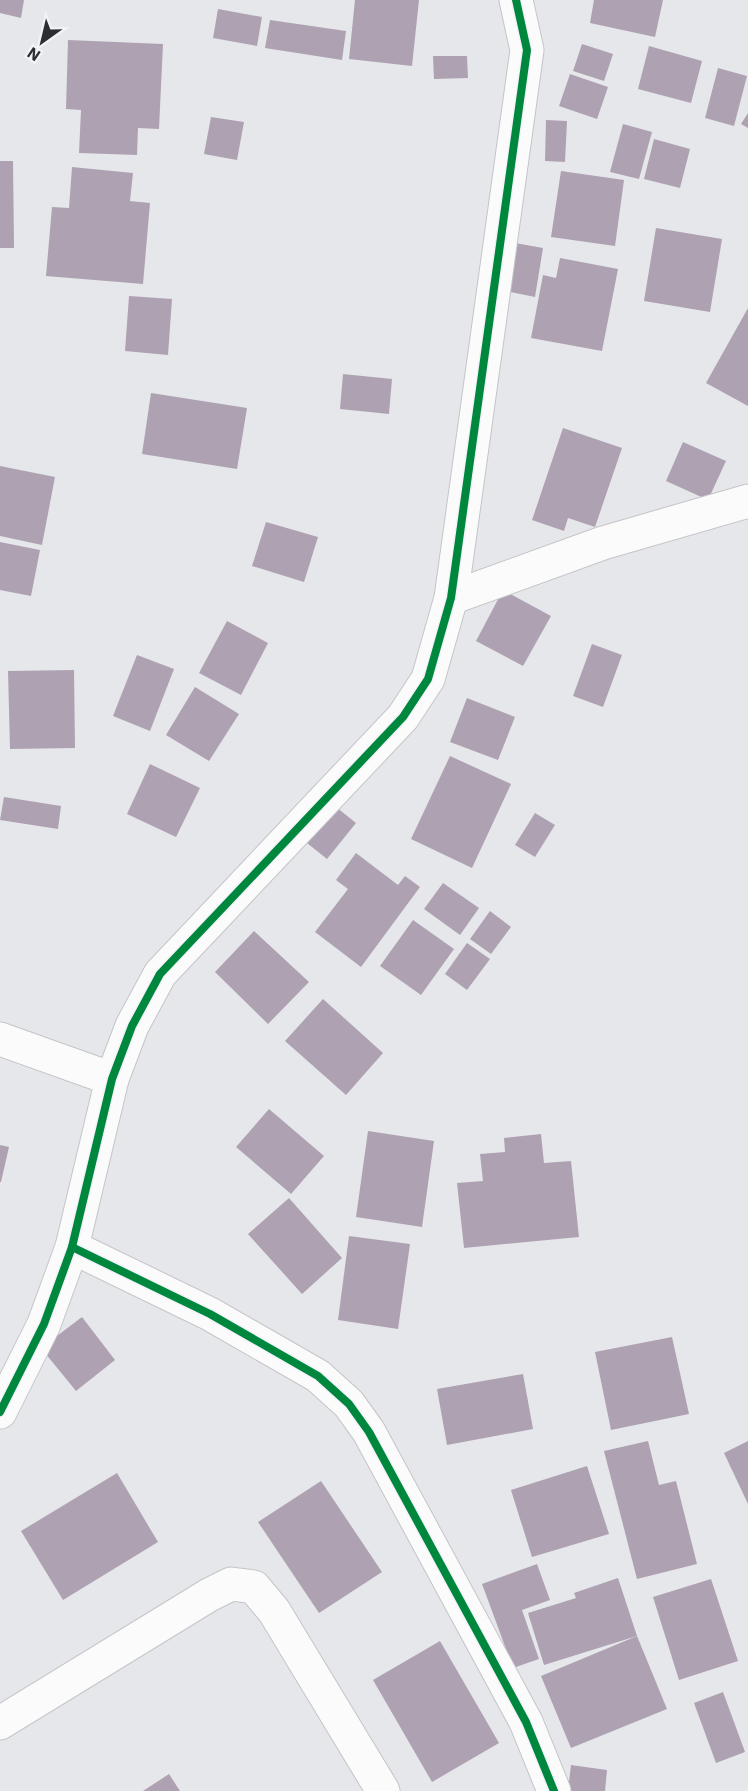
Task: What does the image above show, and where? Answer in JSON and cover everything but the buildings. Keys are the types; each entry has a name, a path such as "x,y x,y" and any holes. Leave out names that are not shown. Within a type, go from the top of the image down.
{"street":[{"path":"0,1412 44,1324 72,1247 112,1079 132,1026 160,974 403,717 428,680 451,598 526,50 516,0"},
{"path":"451,598 603,543 748,501"},
{"path":"0,1039 112,1079"},
{"path":"72,1247 210,1314 318,1376 349,1404 369,1432 526,1722 554,1791"},
{"path":"0,1723 209,1595 231,1584 254,1587 274,1611 384,1791"}],"cycle path":[{"path":"0,1412 44,1324 72,1247 112,1079 132,1026 160,974 403,717 428,679 451,598 527,50 516,0"},
{"path":"72,1247 210,1314 318,1376 349,1404 369,1432 526,1722 554,1791"}]}
